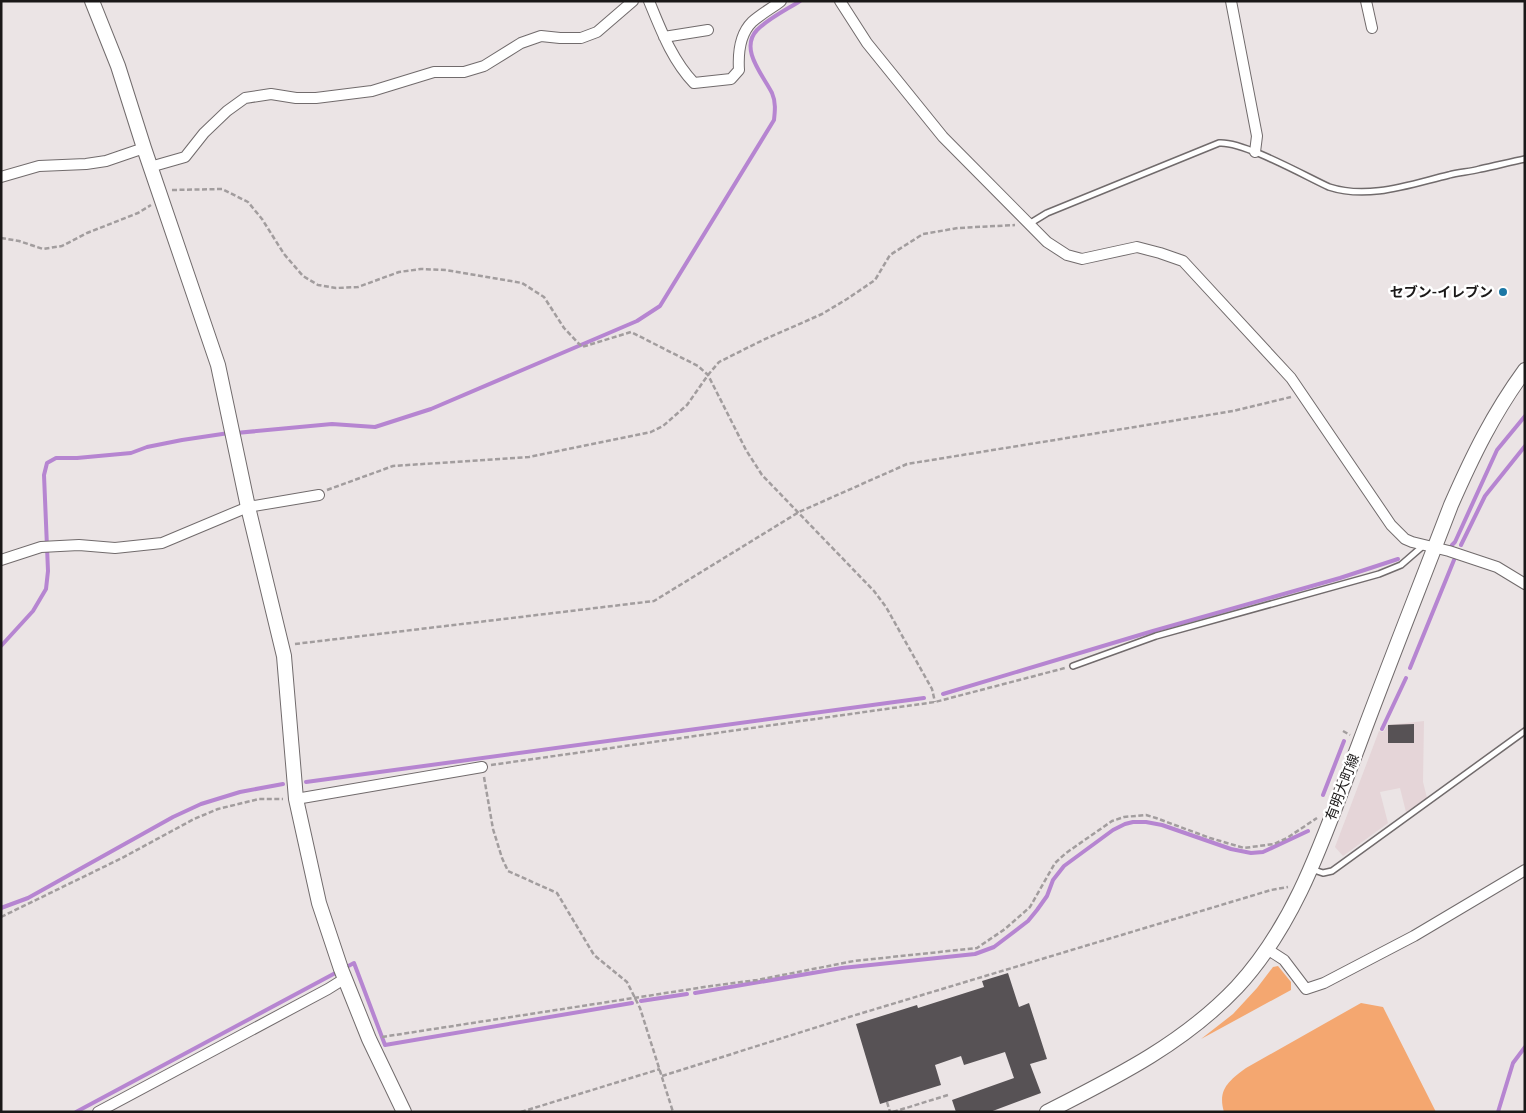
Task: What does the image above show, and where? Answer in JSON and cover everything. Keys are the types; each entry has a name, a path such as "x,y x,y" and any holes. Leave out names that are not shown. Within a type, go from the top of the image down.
{"street":[{"path":"92,1 118,66 160,197 218,365 248,507 284,656 296,799 319,903 344,979 369,1039 404,1112"},
{"path":"150,167 185,157 204,133 227,111 245,98 271,94 296,98 316,98 372,91 434,72 464,72 484,66 521,43 542,36 581,38 597,32 633,1"},
{"path":"649,1 664,37 685,73 694,83 731,79 739,70 738,56 742,40 751,23 781,1"},
{"path":"840,1 867,43 943,137 1028,225 1047,242 1067,255 1082,259 1137,247 1182,261 1291,378 1391,525 1405,539 1497,567 1525,584"},
{"path":"1231,1 1257,136 1255,152"},
{"path":"1366,1 1372,28"},
{"path":"664,37 708,30"},
{"path":"1,177 40,166 106,161 144,148"},
{"name":"有明大町線","path":"1047,1112 1131,1068 1182,1035 1237,987 1267,949 1294,903 1330,819 1429,547 1489,424 1525,370"},
{"path":"1,560 42,547 79,545 115,548 162,543 248,507 319,495"},
{"path":"296,799 482,767"},
{"path":"1267,949 1284,960 1306,989 1324,983 1414,936 1525,870"},
{"path":"98,1112 344,979"}],"lane":[{"path":"1028,225 1047,213 1212,145 1224,142 1255,152 1329,187 1355,193 1426,182 1450,174 1479,170 1525,159"},
{"path":"1073,666 1156,636 1379,574 1401,565 1429,547"},
{"path":"1310,868 1323,873 1332,871 1525,731"}],"path":[{"path":"1,238 19,241 44,249 62,246 87,233 138,213 160,197 176,189 222,189 248,202 262,219 284,254 303,276 318,285 336,288 358,287 399,272 421,269 446,270 522,283 544,297 564,328 582,347 630,332 644,337 698,366 708,375 746,450 762,475 874,590 886,607 932,689 935,702"},
{"path":"319,495 326,490 393,466 529,457 651,432 663,426 687,405 719,362 822,314 848,298 875,280 890,255 923,234 958,228 1028,225"},
{"path":"282,646 346,636 654,601 799,512 907,464 1233,411 1302,394"},
{"path":"673,1112 636,998 626,982 594,955 557,893 508,871 493,829 482,767 935,702 1073,666"},
{"path":"1343,731 1349,735"},
{"path":"1,917 122,858 194,819 218,809 259,799 296,799"},
{"path":"369,1039 757,980 854,961 977,948 1030,907 1049,872 1060,858 1096,831 1124,816 1156,818 1210,838 1244,848 1274,844 1320,817 1330,819"},
{"path":"662,1076 849,1017 1271,890"},
{"path":"521,1112 660,1069"},
{"path":"887,1102 892,1112 948,1095"}],"shaded area":[{"path":"1424,721 1423,782 1427,798 1406,812 1400,788 1380,792 1388,823 1343,856 1335,847 1379,731 1383,732 1388,725"},
{"path":"1278,966 1291,982 1291,990 1201,1039 1233,1014 1273,967"},
{"path":"1361,1003 1383,1007 1436,1112 1224,1112 1222,1097 1226,1086 1240,1072"}],"building":[{"path":"1414,724 1414,743 1388,743 1388,725"},
{"path":"1008,973 1019,1007 1029,1003 1047,1059 1030,1064 1041,1093 990,1112 956,1112 952,1100 1014,1078 1005,1052 964,1065 961,1056 935,1065 941,1085 880,1104 856,1024 917,1005 918,1008 984,987 982,981"}],"waterway":[{"path":"236,433 332,424 375,427 431,409 637,321 660,306 774,120 775,106 772,93 751,54 750,45 752,37 767,22 800,1"},
{"path":"1452,545 1497,450 1525,416"},
{"path":"1,646 33,611 46,589 48,571 44,475 47,463 56,458 131,453 147,447 229,433"},
{"path":"1461,545 1485,496 1525,446"},
{"path":"943,694 1153,631 1340,578 1398,559"},
{"path":"1410,668 1454,560"},
{"path":"1382,729 1406,678"},
{"path":"306,782 924,698"},
{"path":"1323,795 1344,741"},
{"path":"1,908 28,898 173,817 201,804 240,792 283,784"},
{"path":"695,993 842,968 975,954 994,947 1028,921 1047,896 1053,880 1064,866 1113,830 1125,824 1146,822 1162,825 1231,849 1251,853 1263,852 1308,831"},
{"path":"76,1112 354,963 385,1045 632,1003"},
{"path":"641,1001 687,994"},
{"path":"1498,1112 1513,1063 1525,1047"}],"place":[{"name":"セブン-イレブン","path":"1503,292"}]}
